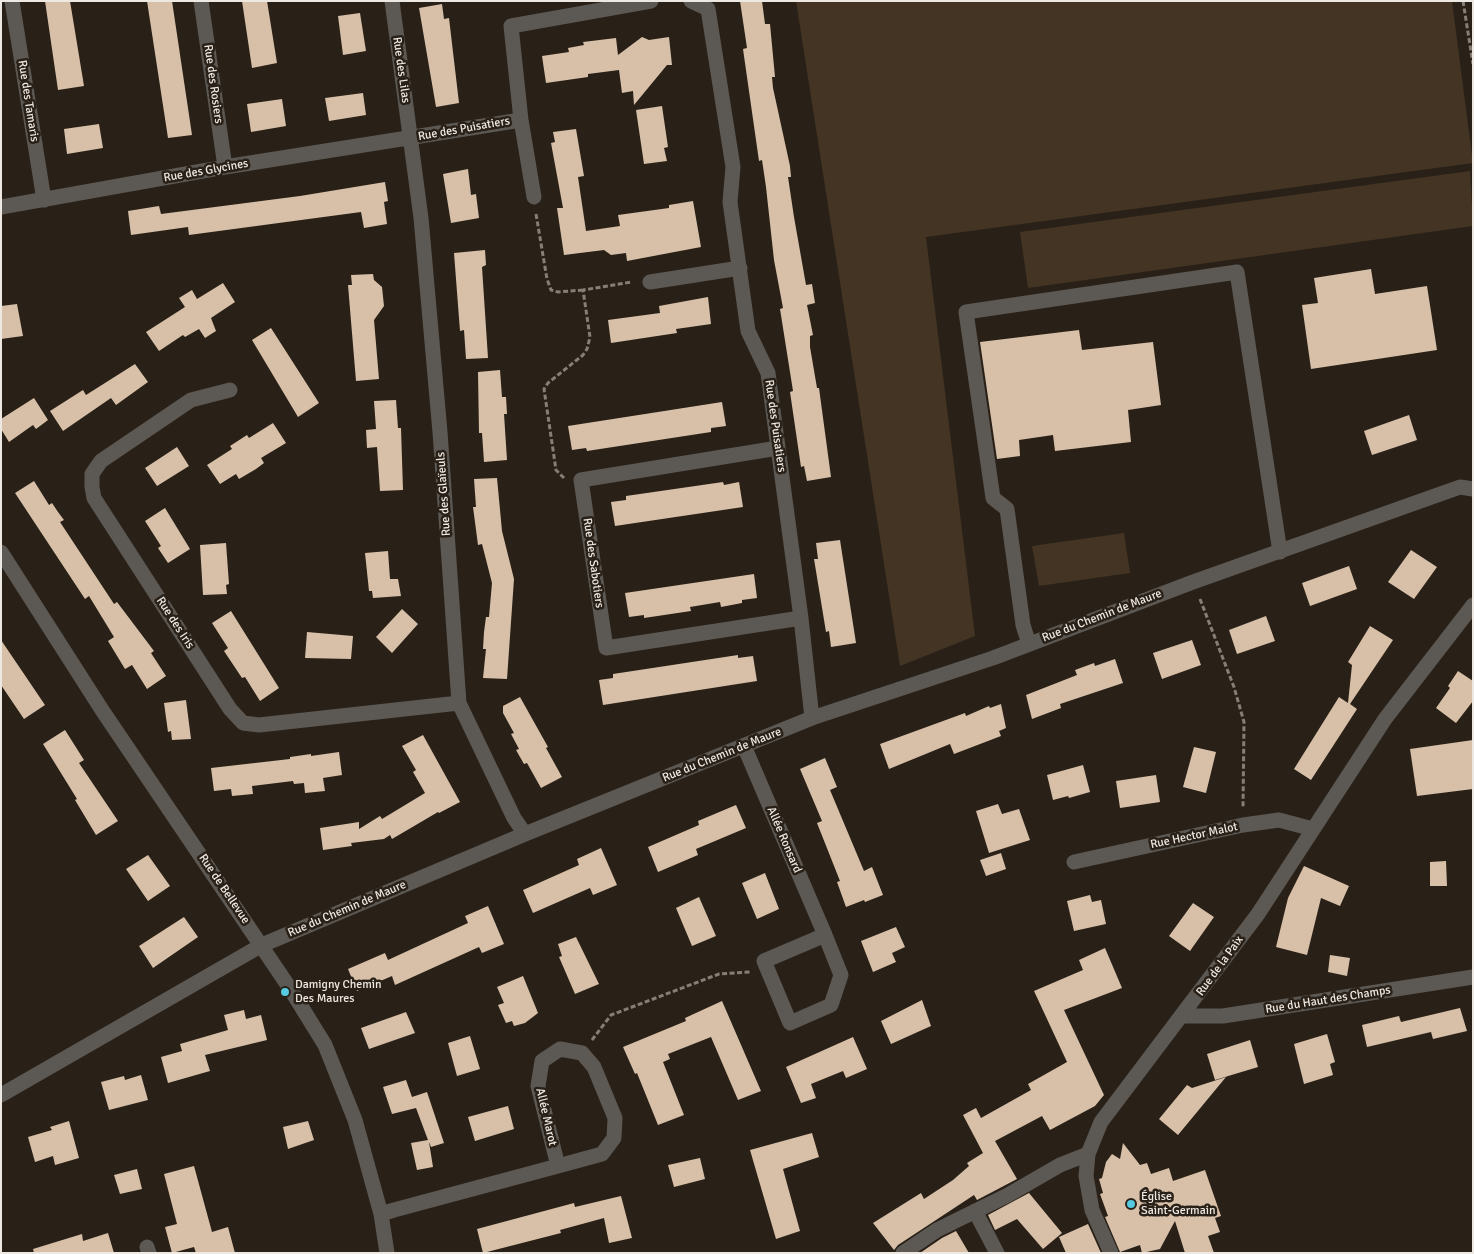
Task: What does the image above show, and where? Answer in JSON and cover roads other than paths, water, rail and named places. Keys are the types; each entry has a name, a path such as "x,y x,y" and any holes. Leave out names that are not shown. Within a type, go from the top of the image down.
{"street":[{"name":"Rue des Tamaris","path":"12,1 44,200"},
{"name":"Rue des Rosiers","path":"201,1 225,167"},
{"name":"Rue des Lilas","path":"392,1 411,138"},
{"name":"Rue des Puisatiers","path":"411,138 521,120 511,26 651,1"},
{"name":"Rue des Puisatiers","path":"691,1 708,9 733,167 730,202 748,331 768,373 801,618 812,718"},
{"path":"521,120 534,197"},
{"name":"Rue des Glycines","path":"1,207 225,167 411,138"},
{"name":"Rue des Glaïeuls","path":"411,138 440,432 459,703 514,818 525,834"},
{"path":"650,282 740,268"},
{"path":"1029,644 1024,625 1007,509 993,498 966,312 1237,272 1280,552"},
{"name":"Rue des Iris","path":"230,390 191,400 101,461 92,474 94,498 230,709 243,723 259,726 459,703"},
{"name":"Rue des Sabotiers","path":"778,448 582,480 606,648 801,618"},
{"name":"Rue du Chemin de Maure","path":"1,1095 262,946 525,834 812,718 993,658 1193,582 1460,487 1473,489"},
{"name":"Rue de Bellevue","path":"1,552 102,710 262,946 325,1045 354,1120 381,1214 387,1253"},
{"name":"Rue de la Paix","path":"1111,1253 1092,1210 1086,1176 1088,1154 1101,1122 1258,914 1385,719 1473,605"},
{"name":"Allée Ronsard","path":"744,746 825,935 841,974 831,1005 790,1022 764,961 825,935"},
{"name":"Rue Hector Malot","path":"1074,862 1243,825 1279,820 1313,829"},
{"name":"Rue du Haut des Champs","path":"1182,1016 1223,1016 1473,977"},
{"name":"Allée Marot","path":"560,1049 582,1053 594,1066 615,1118 614,1138 602,1154 558,1166 538,1086 542,1061 560,1049"},
{"path":"903,1253 937,1230 1060,1165 1088,1154"},
{"path":"381,1214 558,1166"},
{"path":"975,1211 997,1253"}],"place":[{"name":"Damigny Chemin Des Maures","path":"285,992"},
{"name":"Église Saint-Germain","path":"1131,1204"}]}
